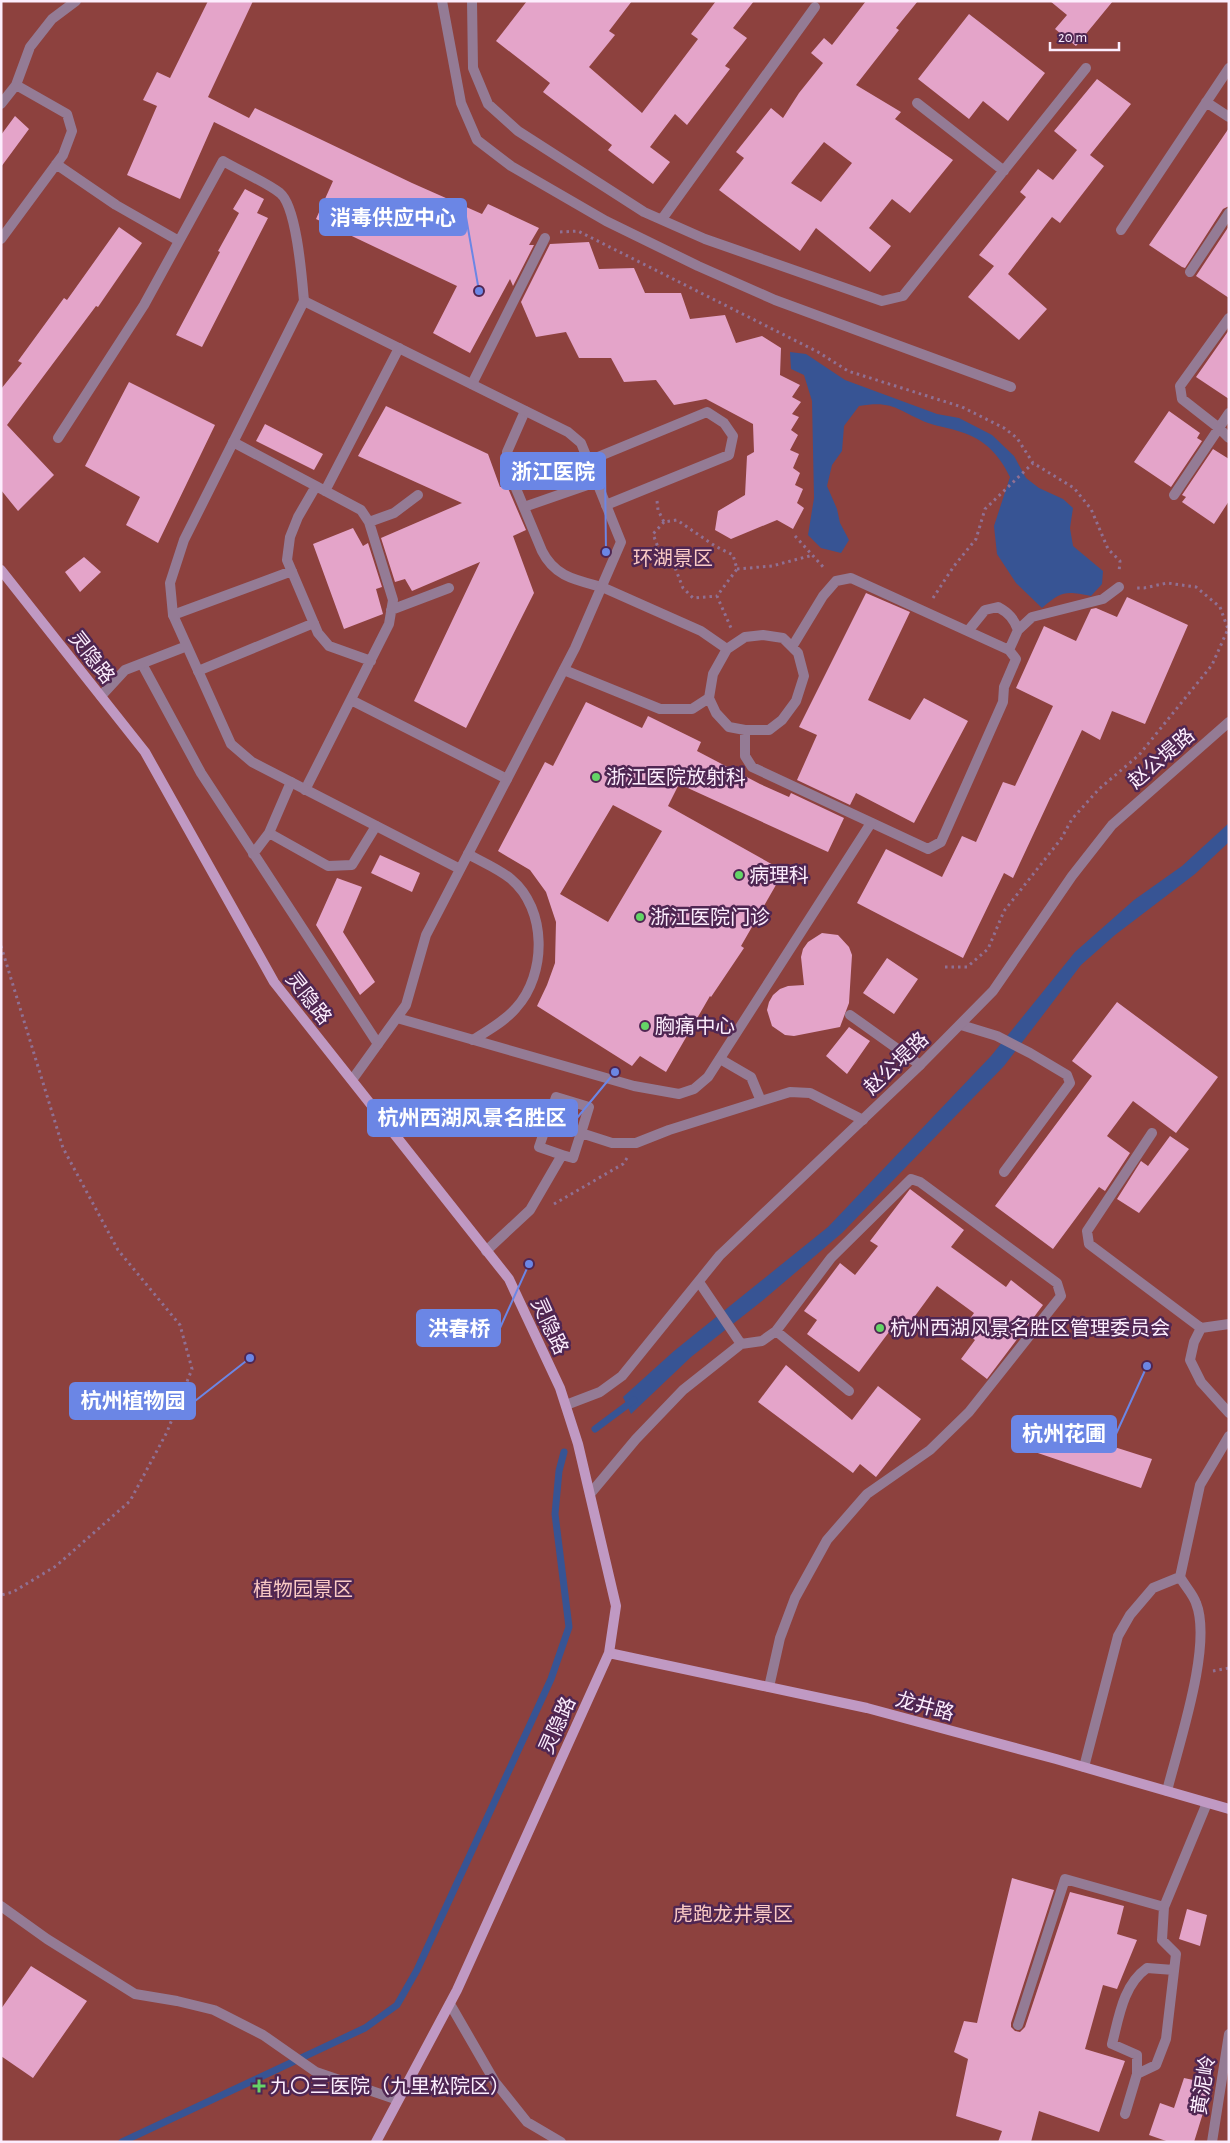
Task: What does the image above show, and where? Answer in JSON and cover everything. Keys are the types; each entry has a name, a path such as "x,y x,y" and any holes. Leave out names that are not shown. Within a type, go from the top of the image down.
{"main road":[{"name":"灵隐路","path":"1,570 145,752 274,982 509,1280 560,1388 578,1444 590,1494 616,1606 609,1653 450,2004 376,2142"},
{"name":"龙井路","path":"609,1653 866,1708 1084,1767 1229,1809"}],"street":[{"path":"1,104 16,85 30,47 52,19 76,1"},
{"path":"442,1 461,103 477,140 511,166 606,221 698,266 774,300 1011,387"},
{"path":"472,1 473,68 488,104 518,131 644,212 706,239 882,301 903,296 1086,68"},
{"path":"662,219 815,7"},
{"path":"1121,230 1229,68"},
{"path":"1,239 63,155 72,131 67,114 16,85"},
{"path":"1206,102 1229,117"},
{"path":"917,104 1004,170"},
{"path":"58,438 144,305 223,161 282,194 291,216 300,249 304,301 184,540 170,583 174,615 231,744 252,762 460,869"},
{"path":"56,164 116,205 179,241"},
{"path":"1190,272 1229,212"},
{"path":"472,384 545,238"},
{"path":"304,301 568,432 582,443 621,542 564,670 426,935 406,1005 352,1080"},
{"path":"1229,318 1180,386 1182,399 1229,438"},
{"path":"370,661 330,646 318,633 287,560 290,537 298,517 320,489 399,348"},
{"path":"525,410 507,452 507,467 548,561 565,577 602,587 701,631 727,649"},
{"path":"588,461 707,412 724,423 733,436 730,455 606,505"},
{"path":"1174,495 1229,413"},
{"path":"233,442 361,510 369,522 393,600 389,624 305,790"},
{"path":"524,506 596,482"},
{"path":"369,522 394,512 418,495"},
{"path":"174,615 292,571"},
{"path":"745,730 744,756 752,767 928,850 940,842 1003,702 1004,687 1016,659 1010,650 851,578 836,581 792,647"},
{"path":"1010,650 1018,630 1032,617 1104,599 1118,587"},
{"path":"391,610 448,588"},
{"path":"968,631 984,610 998,607 1008,612 1015,621 1018,630"},
{"path":"198,671 314,623"},
{"path":"762,635 782,638 792,647 798,652 804,676 796,701 782,720 769,730 745,730 729,727 716,713 709,698 713,674 727,649 745,637 762,635"},
{"path":"101,696 125,670 187,646"},
{"path":"142,664 201,773 378,1044"},
{"path":"564,670 660,709 692,709 709,698"},
{"path":"351,700 507,779"},
{"name":"赵公堤路","path":"566,1405 600,1392 622,1376 720,1256 920,1065 993,992 1072,876 1112,825 1229,722"},
{"path":"253,854 270,833 291,782"},
{"path":"397,1018 634,1086 678,1094 694,1089 708,1077 720,1059 871,823"},
{"path":"270,833 328,866 352,865 376,826"},
{"path":"468,854 511,880 528,898 537,918 538,944 537,964 528,988 517,1007 500,1023 473,1040"},
{"path":"850,1015 920,1065"},
{"path":"961,1024 997,1036 1025,1050 1067,1075 1070,1083 1004,1172"},
{"path":"720,1059 751,1077 761,1101"},
{"path":"581,1133 612,1143 636,1143 669,1130 790,1092 810,1093 863,1120"},
{"path":"556,1097 589,1107 581,1133 573,1158 539,1147 556,1097"},
{"path":"1152,1133 1086,1231 1090,1244 1201,1328 1229,1324"},
{"path":"486,1250 530,1210 562,1155"},
{"path":"590,1494 636,1439 683,1390 741,1344 762,1341 776,1332 831,1258 911,1178 920,1182 1057,1283 1061,1296 969,1412 930,1450 867,1494 827,1540 795,1598 780,1638 769,1687"},
{"path":"699,1282 741,1344"},
{"path":"1201,1328 1194,1342 1190,1360 1201,1382 1229,1413"},
{"path":"776,1332 849,1391"},
{"path":"1167,1791 1198,1673 1202,1637 1197,1604 1180,1577 1200,1485 1229,1436"},
{"path":"1084,1767 1118,1636 1130,1615 1153,1588 1180,1577"},
{"path":"1137,2074 1156,2065 1166,2039 1176,1954 1162,1940 1164,1907 1207,1803"},
{"path":"1018,2025 1064,1880 1164,1907"},
{"path":"1,1906 47,1939 135,1994 214,2010 263,2035 313,2070 398,2100"},
{"path":"1125,2114 1137,2074 1137,2055 1112,2044 1123,2002 1136,1976 1147,1968 1174,1970"},
{"path":"450,2004 495,2082 527,2122 561,2142"},
{"name":"黄泥岭","path":"1212,2142 1229,2034"}],"path":[{"path":"545,238 560,232 578,231 818,352 848,371 962,407 1004,428 1017,438 1033,463 1074,488 1091,509 1108,549 1120,561 1118,587 1144,588 1167,583 1196,587 1220,607 1228,629 1212,665 1139,755 1099,789 1072,819 1061,839 1004,911 988,949 967,968 945,967"},
{"path":"926,612 940,586 976,539 985,509 1033,463"},
{"path":"654,486 658,510 664,522"},
{"path":"737,569 733,555 715,546 677,520 664,522 654,534 659,550 672,560 684,588 694,598 717,596 737,569 772,566 813,555"},
{"path":"795,536 836,581"},
{"path":"717,596 737,642"},
{"path":"1,946 63,1148 118,1250 180,1325 192,1370 166,1432 130,1501 56,1566 13,1592 1,1595"},
{"path":"530,1210 547,1208 623,1164 636,1143"}],"green space":[{"name":"环湖景区","path":"1,1 1229,1 1229,2142 1,2142"}],"water":[{"path":"790,352 806,354 845,380 937,414 959,418 992,435 1014,456 1026,478 1039,488 1063,499 1073,508 1070,528 1073,546 1103,571 1102,584 1091,596 1075,593 1059,595 1042,608 1016,583 997,554 994,526 1010,477 996,455 985,444 970,435 928,423 895,408 881,404 859,406 844,426 842,451 832,465 827,486 837,509 840,523 849,540 841,553 821,548 808,535 814,498 812,401 804,375 791,369"},
{"path":"1229,823 1229,842 1195,874 1115,935 1081,965 1004,1066 842,1233 762,1301 691,1357 631,1414 623,1397 674,1351 828,1227 991,1056 1075,952 1134,900 1182,866"}],"building":[{"path":"208,1 253,1 208,97 249,118 255,108 412,183 482,214 488,204 539,228 529,245 534,245 513,286 510,279 470,353 433,333 457,286 316,219 333,181 214,122 180,199 127,175 157,106 143,100 157,72 170,78"},
{"path":"527,1 632,1 609,31 615,35 589,67 642,113 698,39 691,34 716,1 754,1 733,28 747,38 725,66 730,69 687,125 675,114 650,147 670,162 653,184 608,150 612,145 543,92 550,83 496,41"},
{"path":"866,1 918,1 896,28 899,30 856,85 901,112 895,119 953,160 910,213 892,199 869,228 891,246 870,272 816,228 800,251 719,190 744,158 736,152 771,108 783,118 799,93 823,63 811,53 824,38 832,45","holes":["824,142 852,163 821,202 791,183"]},
{"path":"1050,1 1113,1 1076,46 1055,29 1067,15"},
{"path":"969,14 1045,73 1008,121 983,101 969,119 918,79"},
{"path":"1097,79 1131,104 1090,155 1104,166 1060,223 1052,217 1008,274 1047,309 1019,340 968,297 994,266 979,255 1026,197 1020,192 1038,169 1053,180 1077,150 1054,131"},
{"path":"15,116 29,129 1,167 1,135"},
{"path":"1229,128 1229,206 1223,209 1185,268 1149,245"},
{"path":"245,189 264,199 257,213 268,218 202,347 176,335 239,213 233,209"},
{"path":"1229,226 1229,298 1196,276"},
{"path":"119,227 142,243 98,307 96,306 7,425 54,475 18,511 1,490 1,389 22,363 18,361 64,298 67,300"},
{"path":"589,242 599,269 634,268 645,293 681,293 690,319 725,315 736,343 762,336 781,348 780,375 800,385 792,397 801,402 792,414 799,417 791,430 798,435 790,450 799,454 793,468 800,473 795,485 803,489 797,503 804,508 793,529 777,520 731,539 715,530 718,511 745,495 747,456 754,452 753,424 706,399 674,405 656,380 624,382 611,358 579,358 566,332 536,337 521,302 550,244"},
{"path":"1229,330 1229,399 1196,377"},
{"path":"129,382 215,425 158,543 126,525 140,497 85,466"},
{"path":"386,406 488,454 500,487 507,486 526,530 513,536 534,593 466,728 414,701 480,562 412,591 405,579 395,582 381,538 462,503 358,456"},
{"path":"1169,411 1200,433 1197,438 1202,441 1171,487 1134,462"},
{"path":"265,424 323,454 314,470 256,441"},
{"path":"1213,449 1229,459 1229,501 1214,524 1182,502 1186,497 1182,495"},
{"path":"353,528 363,546 368,543 382,587 376,589 383,614 344,629 313,544"},
{"path":"84,557 101,572 80,592 65,572"},
{"path":"866,593 910,612 868,700 910,720 924,698 968,721 914,823 856,793 850,805 797,780 817,735 799,727"},
{"path":"1127,597 1188,625 1145,724 1112,711 1100,740 1082,730 1013,878 1004,873 963,958 857,903 886,849 942,877 962,836 976,842 1003,782 1015,786 1053,706 1016,688 1044,626 1076,641 1091,609 1096,608 1117,617"},
{"path":"586,702 642,728 648,716 701,742 697,751 760,784 789,797 791,793 844,818 828,852 679,784 668,806 784,871 741,946 744,948 710,996 666,1072 640,1056 632,1066 537,1006 555,963 556,922 546,892 530,870 498,851 545,762 553,766","holes":["613,805 662,831 608,922 560,894"]},
{"path":"380,855 420,873 412,892 371,873"},
{"path":"337,878 362,887 343,932 375,982 360,995 316,925"},
{"path":"822,933 838,935 849,947 852,955 849,1003 840,1027 794,1036 785,1035 772,1026 767,1010 769,1002 780,989 788,986 804,985 801,957 803,949 808,942"},
{"path":"887,958 918,979 894,1014 863,993"},
{"path":"1117,1002 1218,1077 1176,1133 1133,1101 1107,1136 1130,1153 1105,1191 1099,1187 1053,1249 995,1206 1092,1076 1072,1061"},
{"path":"849,1027 870,1041 847,1074 826,1056"},
{"path":"1170,1136 1189,1149 1139,1213 1117,1199 1141,1161 1148,1166"},
{"path":"910,1189 964,1230 951,1247 1006,1287 1011,1280 1043,1305 987,1379 961,1359 975,1340 962,1330 974,1313 937,1286 901,1335 892,1328 859,1372 807,1334 817,1320 804,1311 840,1263 855,1275 878,1246 870,1241"},
{"path":"786,1365 852,1420 878,1386 921,1419 876,1477 860,1464 853,1473 758,1402"},
{"path":"1036,1422 1152,1459 1141,1488 1026,1449"},
{"path":"1012,1878 1054,1890 1011,2023 1011,2027 1015,2031 1020,2032 1025,2027 1070,1892 1124,1906 1117,1934 1137,1940 1117,1989 1103,1985 1085,2049 1125,2061 1099,2132 1039,2111 1031,2142 998,2142 1002,2131 956,2116 968,2059 954,2052 964,2021 977,2023"},
{"path":"1187,1909 1207,1915 1200,1946 1179,1939"},
{"path":"31,1966 87,2001 33,2078 1,2056 1,2009"},
{"path":"1184,2078 1212,2084 1194,2142 1169,2142 1149,2135 1160,2103 1174,2108"}],"waterway":[{"path":"595,1429 634,1400"},
{"path":"122,2142 365,2028 397,2005 417,1970 551,1679 569,1627 555,1514 559,1471 564,1452"}],"place":[{"name":"消毒供应中心","path":"479,291"},
{"name":"浙江医院","path":"606,552"},
{"name":"浙江医院放射科","path":"596,777"},
{"name":"病理科","path":"739,875"},
{"name":"浙江医院门诊","path":"640,917"},
{"name":"胸痛中心","path":"645,1026"},
{"name":"杭州西湖风景名胜区","path":"615,1072"},
{"name":"洪春桥","path":"529,1264"},
{"name":"杭州西湖风景名胜区管理委员会","path":"880,1328"},
{"name":"杭州植物园","path":"250,1358"},
{"name":"杭州花圃","path":"1147,1366"},
{"name":"九〇三医院（九里松院区）","path":"259,2086"}],"park label":[{"name":"植物园景区","path":"303,1589"},
{"name":"虎跑龙井景区","path":"733,1914"}]}
